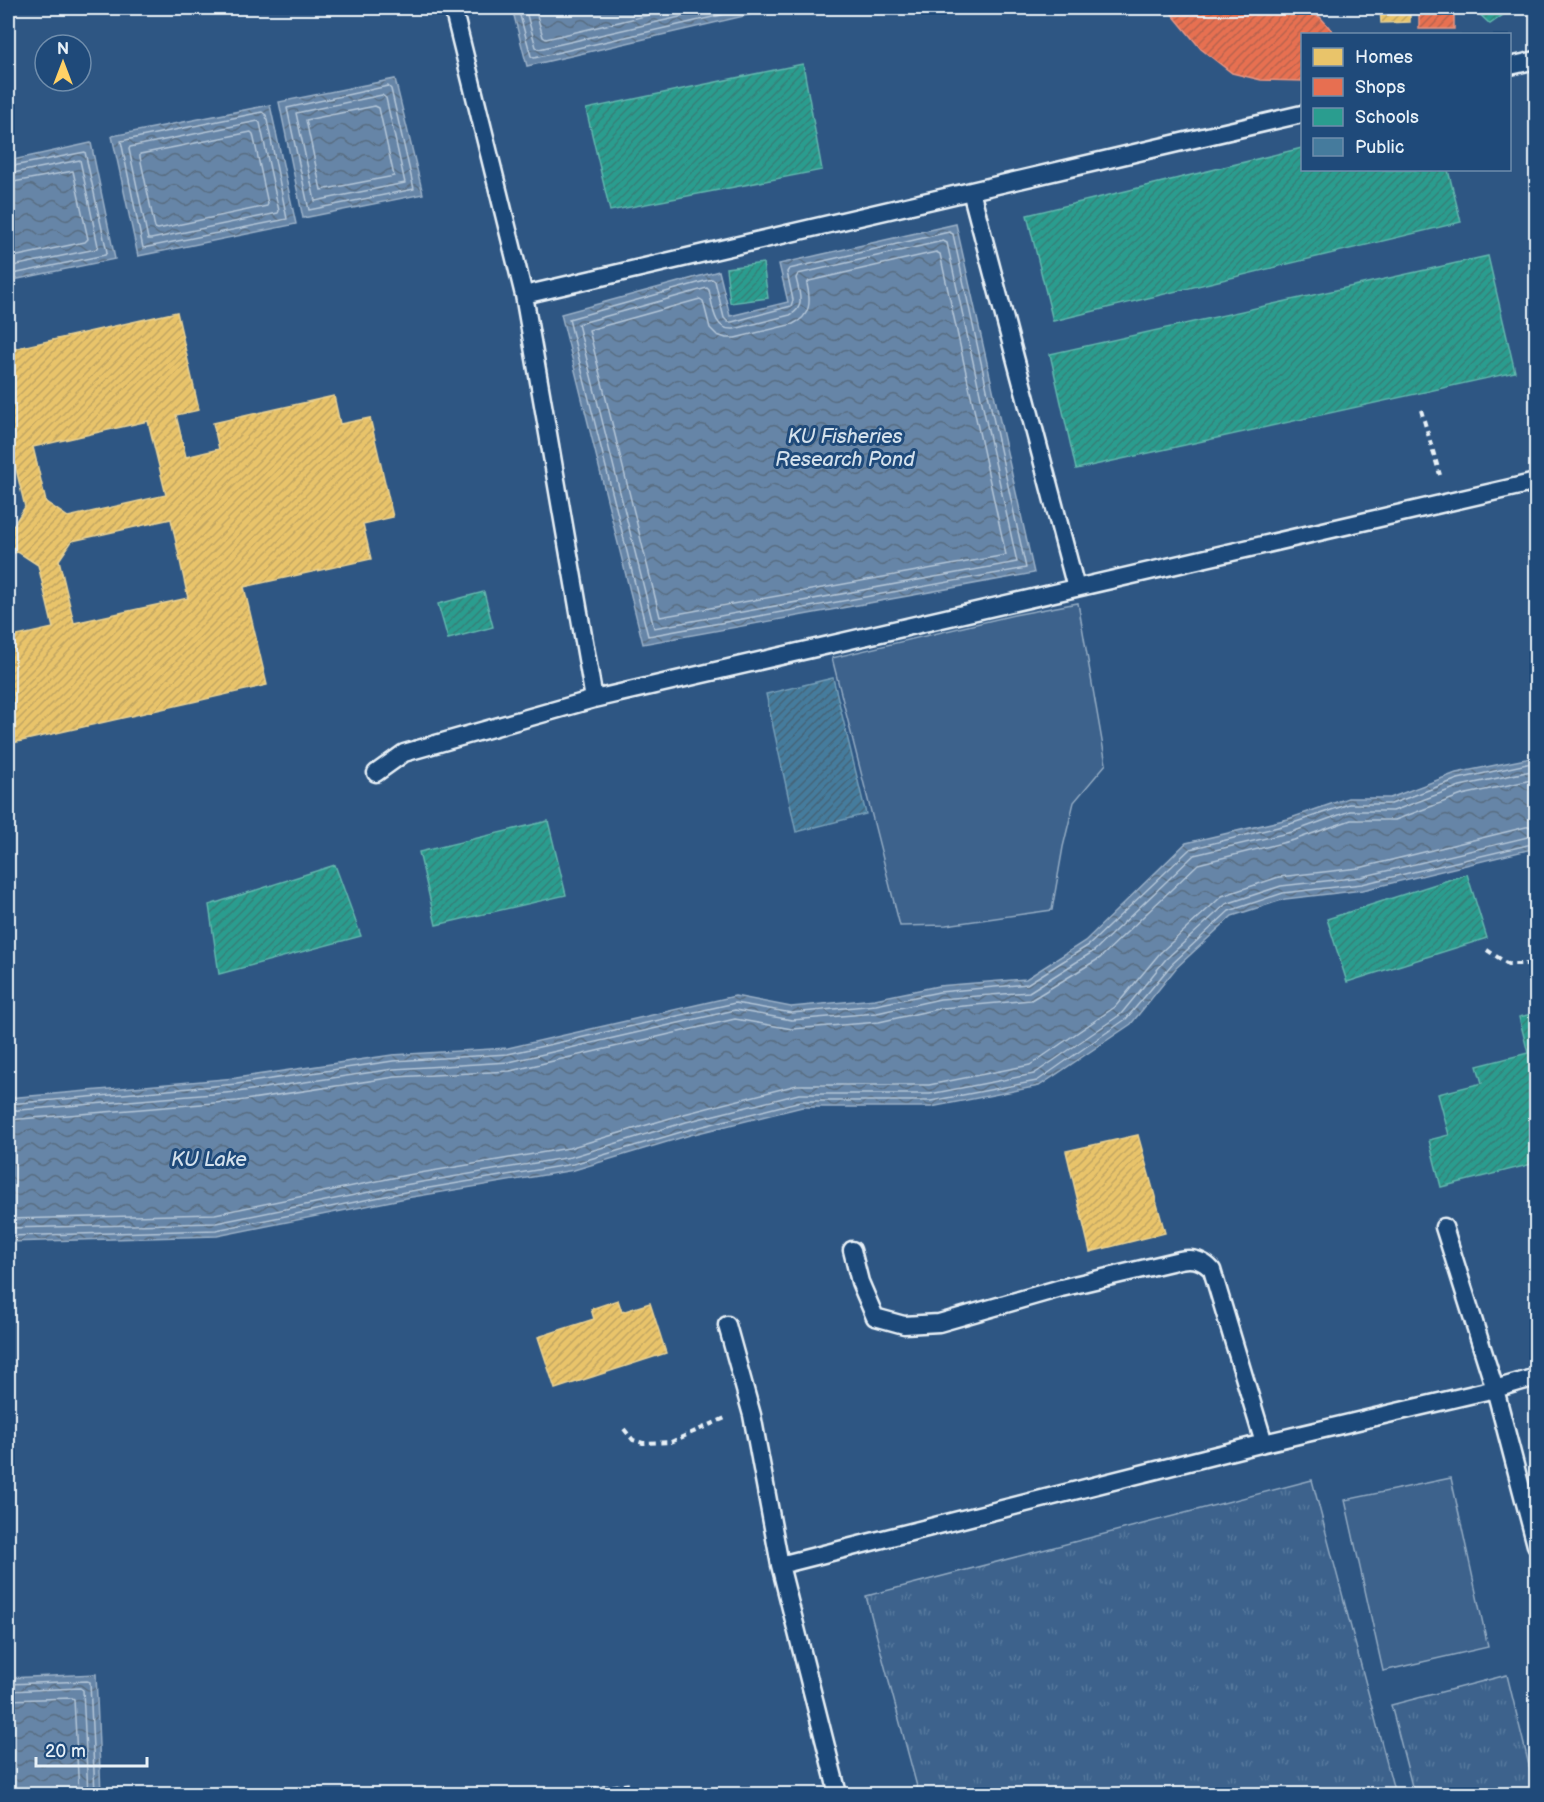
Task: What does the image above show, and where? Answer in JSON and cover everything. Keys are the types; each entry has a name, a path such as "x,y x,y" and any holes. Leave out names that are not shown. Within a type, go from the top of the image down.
{"lane":[{"path":"453,8 524,295 594,699"},
{"path":"1511,66 1536,60"},
{"path":"524,295 1301,114"},
{"path":"971,191 1076,588"},
{"path":"376,773 404,753 594,699 1536,482"},
{"path":"1444,1227 1495,1389 1536,1545"},
{"path":"852,1250 861,1282 875,1317 904,1325 939,1323 1062,1288 1180,1260 1190,1258 1199,1260 1212,1270 1264,1443"},
{"path":"727,1325 752,1415 780,1565 838,1794"},
{"path":"780,1565 1536,1377"}],"path":[{"path":"1421,410 1448,502"},
{"path":"1487,950 1508,964 1536,964"},
{"path":"624,1429 633,1440 643,1443 671,1442 731,1416 752,1415"},
{"path":"550,1794 630,1784"}],"shaded area":[{"path":"8,8 1536,8 1536,1794 8,1794"}],"green space":[{"path":"1078,603 1106,764 1074,802 1052,910 946,925 900,926 832,658 1014,615"},
{"path":"1451,1478 1488,1647 1383,1671 1345,1500"},
{"path":"1312,1480 1395,1794 919,1794 866,1596"},
{"path":"1507,1675 1536,1794 1414,1794 1391,1705"}],"water":[{"path":"512,8 779,8 527,66"},
{"path":"395,79 423,194 303,218 279,102"},
{"path":"270,105 296,224 138,256 112,136"},
{"path":"91,143 115,259 8,281 8,161"},
{"name":"KU Fisheries Research Pond","path":"956,224 1034,573 643,644 561,314 719,271 730,316 788,302 779,264"},
{"name":"KU Lake","path":"1536,756 1536,848 1363,890 1285,899 1232,916 1176,968 1131,1024 1039,1086 931,1107 802,1107 690,1135 574,1170 406,1198 217,1236 8,1242 8,1098 236,1078 392,1055 508,1048 735,996 791,1007 875,999 938,986 1026,979 1085,941 1186,843 1288,819 1348,798 1390,798 1456,773"},
{"path":"96,1674 101,1794 8,1794 8,1678"}],"building: Homes":[{"path":"1380,8 1410,8 1410,22 1381,23"},
{"path":"177,312 199,410 176,415 186,457 219,449 213,423 334,396 340,424 370,418 393,517 363,524 371,559 244,587 267,685 8,744 8,638 53,628 38,565 18,552 8,554 8,530 11,529 25,507 12,452 8,453 8,350","holes":["148,421 166,495 68,517 46,502 33,447","171,519 188,598 74,623 59,560 72,541"]},
{"path":"1138,1135 1165,1233 1090,1252 1066,1151"},
{"path":"618,1300 622,1312 650,1303 666,1353 555,1389 538,1337 594,1319 591,1309"}],"building: Shops":[{"path":"1167,8 1295,8 1320,17 1334,33 1301,33 1301,81 1261,80 1232,73 1201,49"},
{"path":"1419,8 1454,8 1454,29 1419,29"}],"building: Schools":[{"path":"1473,8 1513,8 1490,24"},
{"path":"803,64 822,170 610,211 586,109"},
{"path":"1301,148 1301,171 1448,171 1461,222 1053,321 1027,215"},
{"path":"1488,256 1515,372 1076,469 1050,354"},
{"path":"763,263 768,298 730,303 726,268"},
{"path":"484,592 493,627 448,639 438,604"},
{"path":"548,821 566,895 436,925 419,852"},
{"path":"335,865 361,936 219,974 209,905"},
{"path":"1467,874 1487,938 1347,982 1327,919"},
{"path":"1536,1013 1536,1163 1441,1187 1429,1140 1449,1135 1438,1094 1482,1083 1477,1066 1528,1053 1519,1017"}],"building: Public":[{"path":"833,678 866,814 796,832 766,694"}]}
